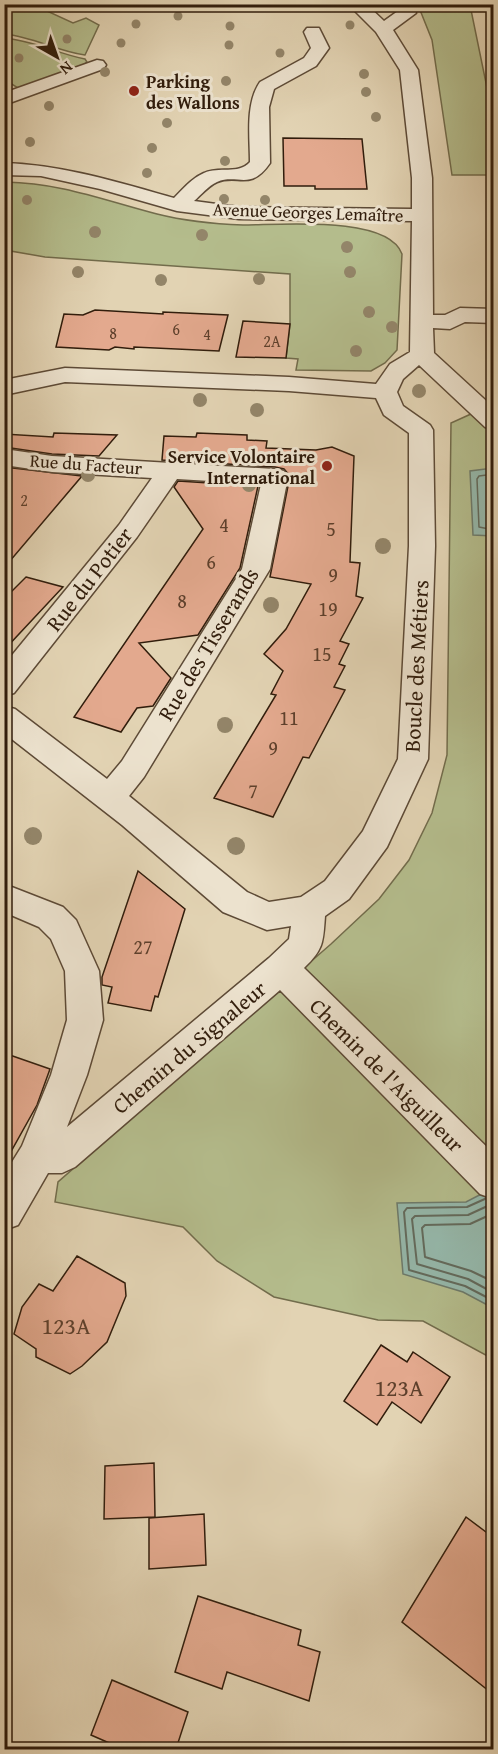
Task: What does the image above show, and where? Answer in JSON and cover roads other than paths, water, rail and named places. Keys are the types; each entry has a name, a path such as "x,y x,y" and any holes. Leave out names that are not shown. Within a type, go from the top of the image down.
{"street":[{"name":"Avenue Georges Lemaître","path":"4,169 41,170 104,184 177,205 239,213 420,215 422,178 409,70 383,29 356,4"},
{"path":"383,29 407,12 406,4"},
{"path":"177,205 212,176 243,176 255,170 260,163 259,115 266,86 310,62 320,48 313,32"},
{"path":"4,100 97,65"},
{"path":"420,215 422,355 485,414"},
{"path":"423,321 450,322 460,315 483,315"},
{"path":"4,388 65,375 290,384 385,392 394,372 422,355"},
{"name":"Boucle des Métiers","path":"4,717 109,798 235,902 267,916 309,909 337,890 376,838 413,759 422,546 421,430 393,410 385,392"},
{"name":"Rue du Facteur","path":"4,457 52,464 275,477"},
{"name":"Rue du Potier","path":"4,686 128,531 171,471"},
{"name":"Rue des Tisserands","path":"109,798 133,769 256,569 275,477"},
{"path":"4,897 51,916 64,930 82,971 85,1020 69,1075 37,1156 4,1212"},
{"name":"Chemin du Signaleur","path":"37,1156 62,1155 281,968 306,945 309,909"},
{"name":"Chemin de l'Aiguilleur","path":"281,968 485,1173"}],"water":[{"path":"493,468 493,536 473,535 470,471"},
{"path":"493,1188 493,1308 463,1292 403,1274 397,1203 466,1202"}],"place":[{"name":"Parking des Wallons","path":"134,91"},
{"name":"Service Volontaire International","path":"327,466"}]}
